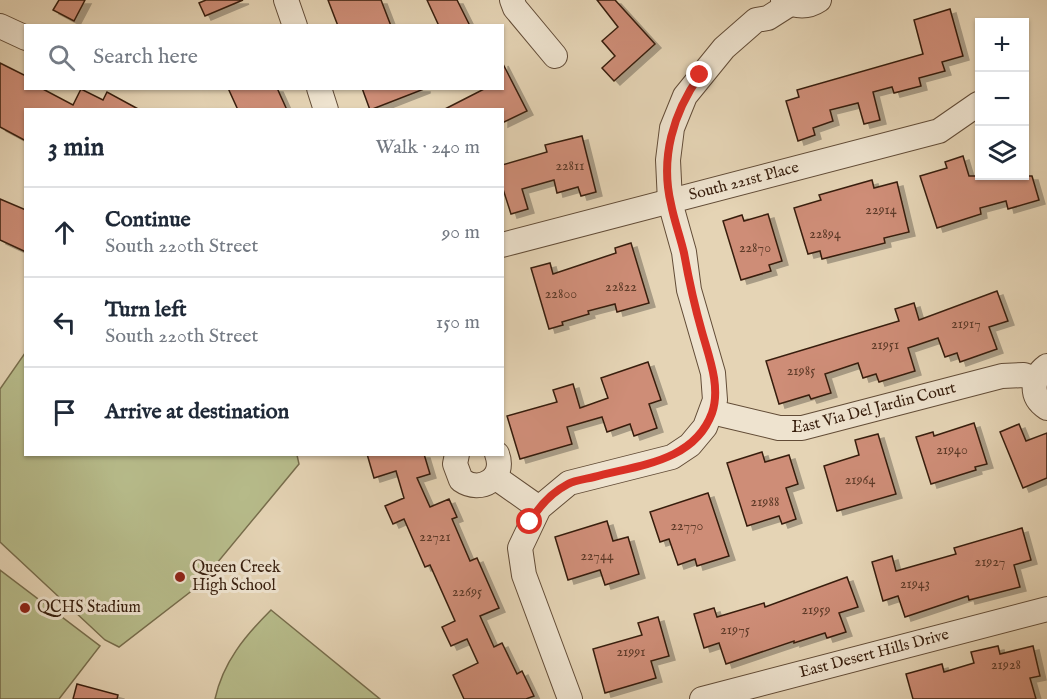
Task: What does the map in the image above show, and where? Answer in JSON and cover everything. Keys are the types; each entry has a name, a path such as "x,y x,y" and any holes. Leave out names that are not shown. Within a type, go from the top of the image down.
{"street":[{"path":"286,0 293,24"},
{"path":"512,0 515,8 555,56"},
{"path":"570,699 524,575 520,548 538,508 569,483 672,457 690,445 705,428 715,400 713,373 689,290 684,252 670,202 668,160 672,128 686,96 724,48 760,10 768,18 787,2 809,6 819,0"},
{"path":"0,26 24,37"},
{"path":"320,90 325,108"},
{"name":"South 221st Place","path":"504,244 939,131 975,106"},
{"path":"1041,373 1035,395 1047,408"},
{"name":"East Via Del Jardin Court","path":"712,412 779,428 802,428 1002,376 1041,373"},
{"path":"457,456 457,472 465,482 481,486 496,466 538,508"},
{"name":"East Desert Hills Drive","path":"702,699 1047,609"}],"green space":[{"path":"24,354 24,456 297,456 299,464 198,586 119,647 105,640 0,542 0,389"},
{"name":"QCHS Stadium","path":"0,570 100,646 59,699 0,699"},
{"path":"271,610 380,699 215,699 229,661 252,630"}],"building":[{"path":"59,0 85,0 74,21 53,10"},
{"path":"206,0 243,0 205,16 199,3"},
{"path":"328,0 381,0 390,24 337,24"},
{"path":"427,0 457,0 469,24 438,24"},
{"path":"597,0 615,0 655,44 614,81 602,68 615,56 602,41 618,27"},
{"path":"950,9 963,56 942,62 945,71 919,78 921,86 894,93 892,87 873,92 880,120 864,124 858,103 830,110 833,121 813,128 815,135 798,141 786,101 799,97 797,90 923,54 914,20"},
{"path":"0,63 24,75 24,90 45,90 73,105 80,90 103,100 107,92 136,108 24,108 24,140 0,127"},
{"path":"504,66 527,111 504,122 504,108 447,108 482,90 504,90"},
{"path":"229,90 278,90 286,108 237,108"},
{"path":"363,90 421,90 375,108 369,108"},
{"path":"582,136 596,192 581,196 578,187 557,193 554,180 522,189 528,209 511,214 504,192 504,164 547,152 545,145"},
{"path":"963,156 969,176 975,176 975,180 1029,180 1029,176 1032,176 1039,200 1008,209 1006,201 980,208 981,214 937,228 920,176 947,168 945,162"},
{"path":"872,180 874,188 897,182 909,232 884,238 885,243 822,259 820,251 808,254 794,208 821,200 819,195"},
{"path":"0,199 24,209 24,251 0,240"},
{"path":"768,214 782,261 769,265 771,271 741,280 723,221 742,215 744,221"},
{"path":"631,243 649,303 617,312 615,304 588,311 589,314 562,322 563,325 549,329 531,268 550,263 553,274 616,253 615,248"},
{"path":"997,291 1008,321 989,327 997,349 960,362 957,353 945,357 938,338 908,348 915,371 879,382 876,374 863,378 858,363 825,374 831,393 811,399 809,395 779,404 766,361 899,321 895,309 914,303 919,320"},
{"path":"648,362 661,400 649,404 657,428 634,436 630,424 607,432 602,417 567,427 572,444 520,459 507,416 557,402 553,390 573,384 580,408 608,398 601,378"},
{"path":"974,423 987,464 975,467 976,470 931,484 916,437 933,432 934,436"},
{"path":"1019,424 1026,441 1047,433 1047,478 1023,488 1000,432"},
{"path":"878,434 896,494 837,511 824,466 859,455 855,440"},
{"path":"762,452 765,462 789,455 798,484 786,488 796,519 782,524 779,516 747,526 727,463"},
{"path":"368,456 425,456 430,474 417,478 430,507 449,499 457,517 452,519 470,561 477,558 499,608 480,616 494,647 502,643 517,674 522,671 534,696 526,699 464,699 453,675 478,663 467,639 451,646 442,627 455,621 430,565 425,567 404,519 393,524 385,506 404,498 396,471 374,478"},
{"path":"708,493 729,556 697,566 695,559 678,565 669,539 660,542 650,512"},
{"path":"607,521 613,541 628,537 639,574 605,585 600,570 568,580 555,537"},
{"path":"1022,528 1031,560 1014,565 1020,587 969,600 968,596 905,617 898,596 883,601 872,562 892,556 896,571 956,554 954,548"},
{"path":"847,577 858,607 839,613 846,632 827,638 825,633 794,643 794,641 726,664 719,643 704,648 694,614 714,608 717,617 764,603 765,607"},
{"path":"658,617 669,656 651,661 656,678 605,693 593,649 642,635 638,623"},
{"path":"998,646 1000,654 1033,646 1040,676 1030,678 1036,699 913,699 906,674 942,664 944,672 974,663 971,652"},
{"path":"77,684 118,695 117,699 73,699"}],"place":[{"name":"Queen Creek High School","path":"180,577"},
{"name":"QCHS Stadium","path":"25,608"}],"route":[{"path":"530,522 538,508 569,483 672,457 690,445 705,428 712,412 715,400 713,373 689,290 684,252 670,202 668,160 672,128 686,96 700,75"}]}
